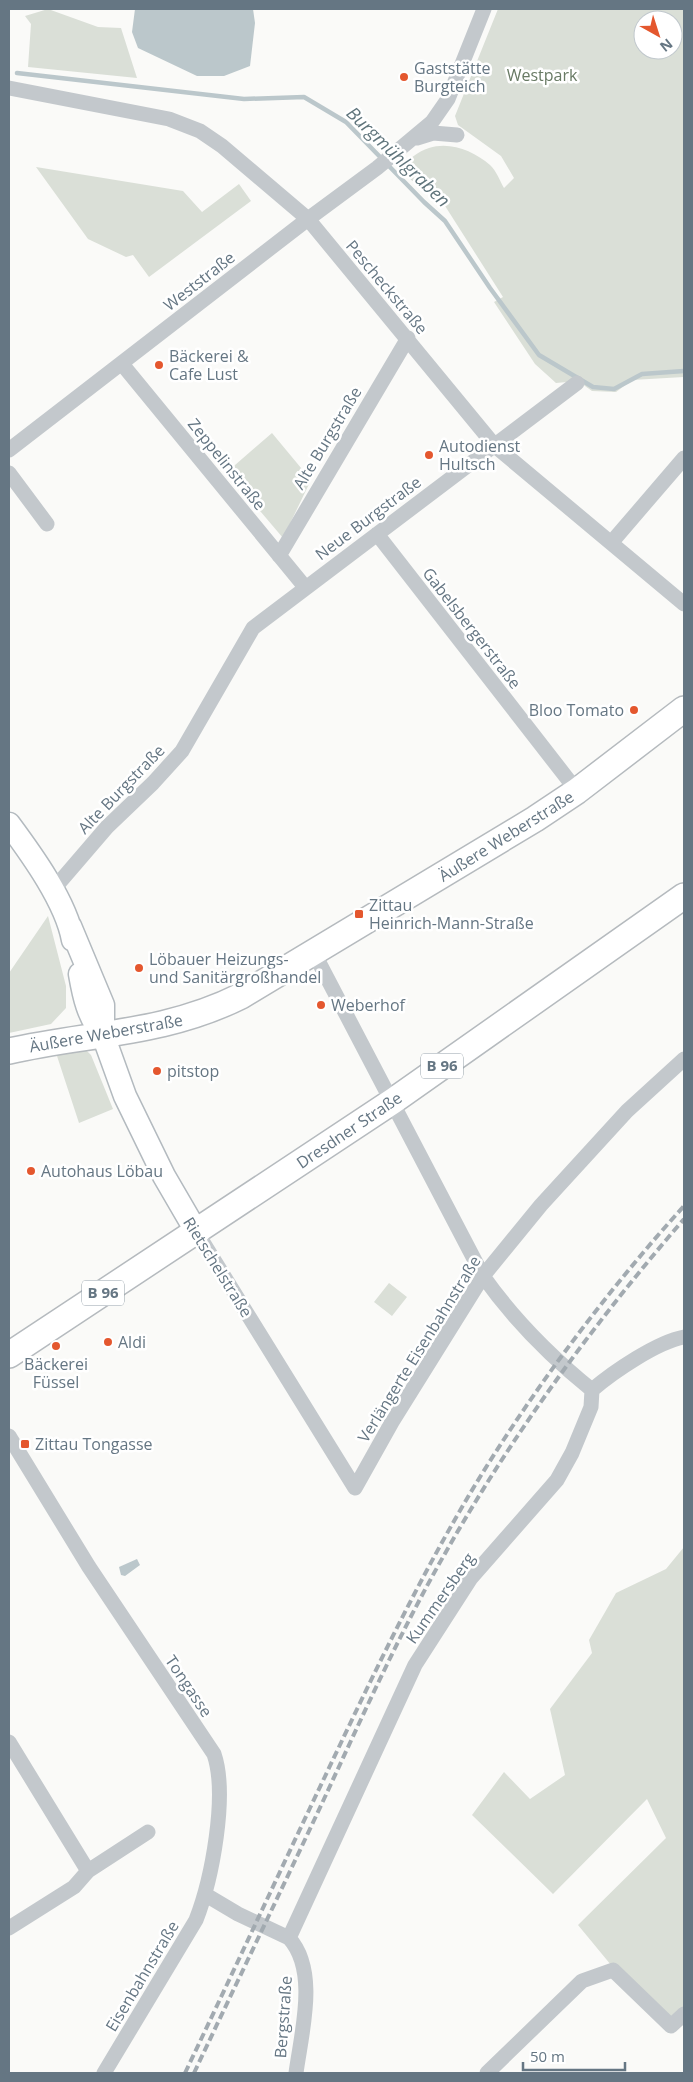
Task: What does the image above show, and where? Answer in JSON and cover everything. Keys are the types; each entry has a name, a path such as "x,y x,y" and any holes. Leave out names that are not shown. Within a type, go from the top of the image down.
{"main road":[{"name":"Äußere Weberstraße","path":"9,1051 159,1026 198,1016 241,996 442,877 577,791 684,710"},
{"name":"Rietschelstraße","path":"9,824 52,891 70,926 87,1010 103,1034 125,1096 146,1141 196,1231"},
{"name":"Dresdner Straße","path":"9,1355 393,1101 684,896"}],"street":[{"name":"Weststraße","path":"9,450 377,168 432,122 448,99 484,9"},
{"name":"Pescheckstraße","path":"9,88 155,116 200,131 222,146 308,219 408,338 494,446 684,604"},
{"name":"Weststraße","path":"411,140 433,133 457,136"},
{"name":"Alte Burgstraße","path":"279,556 408,338"},
{"name":"Zeppelinstraße","path":"122,364 305,587"},
{"name":"Neue Burgstraße","path":"253,628 576,383"},
{"path":"611,543 684,458"},
{"path":"9,473 47,524"},
{"name":"Gabelsbergerstraße","path":"377,534 577,791"},
{"name":"Alte Burgstraße","path":"52,891 107,827 153,783 182,751 253,628"},
{"path":"314,953 483,1276 525,1330 552,1357 592,1390 611,1373 684,1336"},
{"name":"Verlängerte Eisenbahnstraße","path":"355,1488 392,1422 483,1276 541,1205 627,1111 684,1059"},
{"name":"Rietschelstraße","path":"196,1231 355,1488"},
{"name":"Kummersberg","path":"289,1938 415,1665 471,1578 558,1480 572,1453 591,1407 592,1390"},
{"name":"Tongasse","path":"9,1436 89,1567 214,1754 219,1768 219,1798 212,1864 206,1895"},
{"path":"9,1742 88,1870"},
{"path":"9,1928 74,1887 88,1870 148,1832"},
{"path":"206,1895 238,1914 289,1938"},
{"name":"Eisenbahnstraße","path":"104,2073 196,1920 206,1895"},
{"name":"Bergstraße","path":"289,1938 296,1945 304,1964 306,1990 296,2073"},
{"path":"487,2073 582,1981 613,1970 671,2026 684,2014"}],"green space":[{"path":"48,9 98,27 121,28 137,78 28,67 31,24 25,16"},
{"name":"Westpark","path":"498,9 684,9 684,377 632,380 616,392 592,391 578,381 556,383 535,364 494,302 503,297 440,198 408,178 400,167 425,149 437,146 453,147 477,155 484,160 496,173 504,188 514,178 501,156 458,125 455,116"},
{"path":"36,167 183,191 202,212 239,184 251,201 149,277 133,255 126,257 88,239"},
{"path":"272,433 311,480 283,538 227,472"},
{"path":"48,916 66,986 66,1008 51,1024 9,1033 9,973"},
{"path":"85,1049 91,1055 113,1109 79,1123 56,1053"},
{"path":"389,1283 407,1297 392,1316 374,1302"},
{"path":"684,1547 684,2012 671,2023 611,1965 578,1925 666,1838 647,1799 553,1894 472,1815 504,1772 530,1799 565,1775 550,1709 592,1653 589,1640 616,1593 666,1569"}],"shaded area":[{"path":"135,9 253,9 255,23 250,66 224,76 197,76 138,48 132,32"},
{"path":"137,1559 140,1565 125,1576 121,1575 119,1567"}],"waterway":[{"name":"Burgmühlgraben","path":"17,73 244,99 304,97 346,122 445,221 490,288 539,355 593,387 614,389 642,374 684,371"}],"railway":[{"path":"185,2073 384,1654 423,1577 465,1502 513,1425 567,1348 625,1275 684,1206"},
{"path":"194,2073 383,1673 447,1550 500,1463 557,1379 619,1298 684,1219"}],"place":[{"name":"Gaststätte Burgteich","path":"404,77"},
{"name":"Bäckerei & Cafe Lust","path":"159,365"},
{"name":"Autodienst Hultsch","path":"429,455"},
{"name":"Bloo Tomato","path":"634,710"},
{"name":"Zittau Heinrich-Mann-Straße","path":"359,914"},
{"name":"Löbauer Heizungs- und Sanitärgroßhandel","path":"139,968"},
{"name":"Weberhof","path":"321,1005"},
{"name":"pitstop","path":"157,1071"},
{"name":"Autohaus Löbau","path":"31,1171"},
{"name":"Aldi","path":"108,1342"},
{"name":"Bäckerei Füssel","path":"56,1346"},
{"name":"Zittau Tongasse","path":"25,1444"}]}
